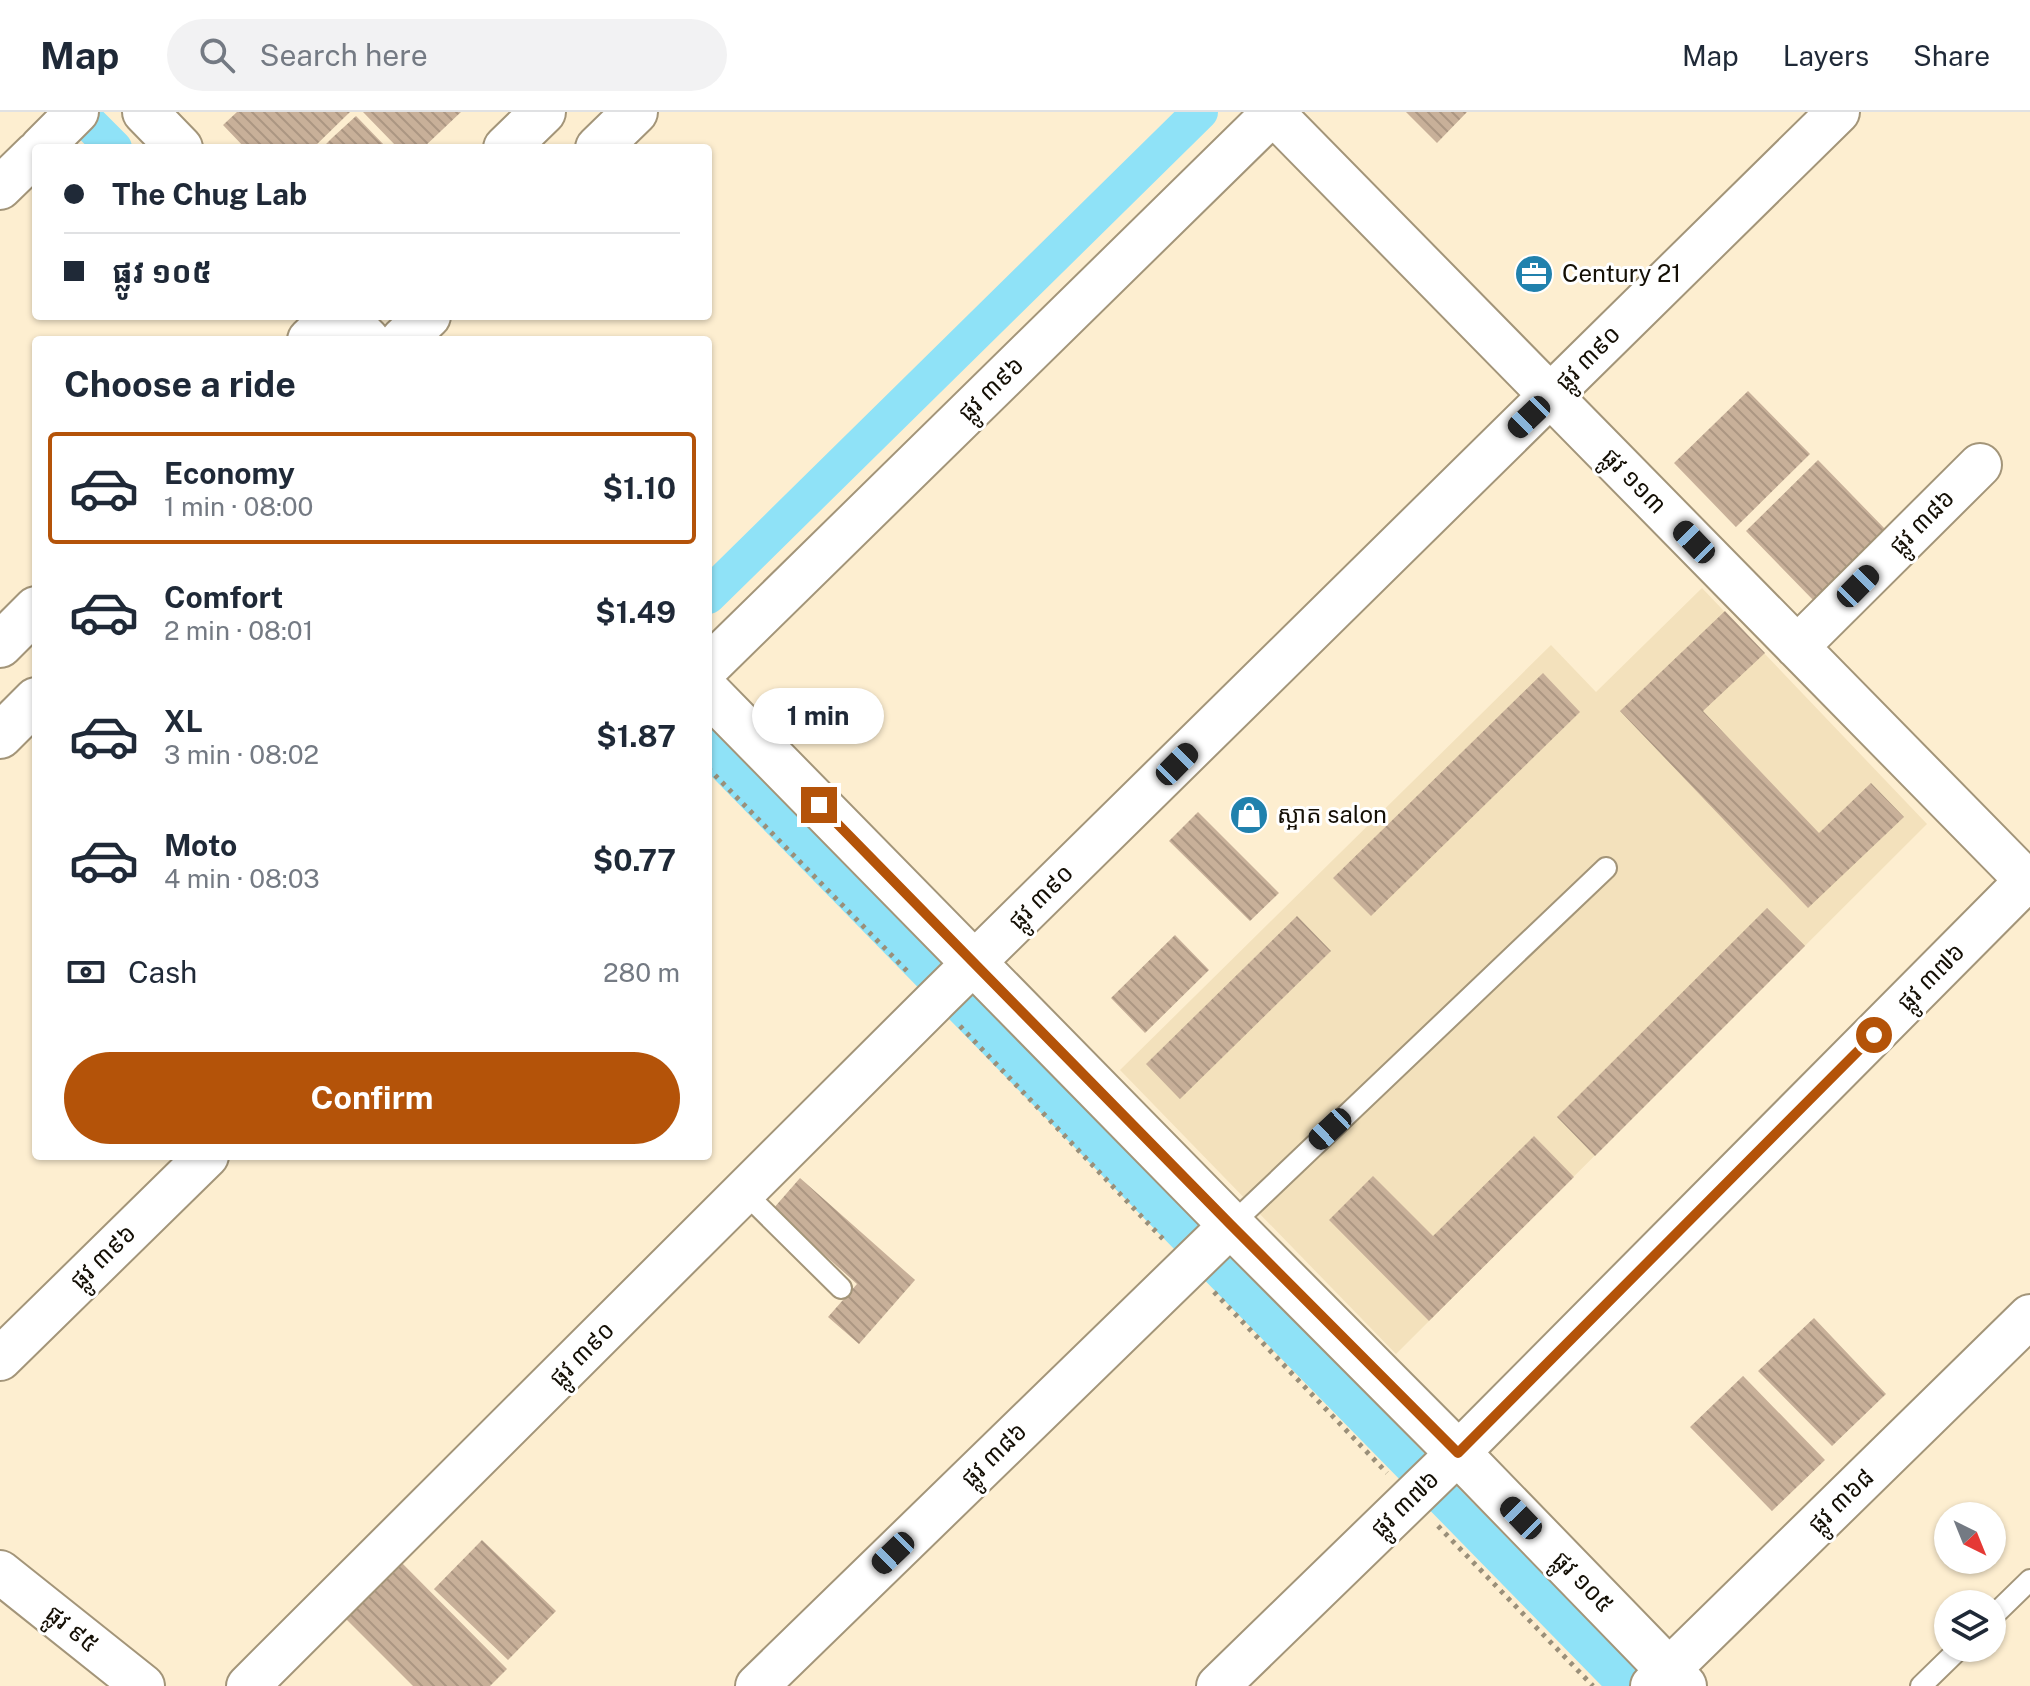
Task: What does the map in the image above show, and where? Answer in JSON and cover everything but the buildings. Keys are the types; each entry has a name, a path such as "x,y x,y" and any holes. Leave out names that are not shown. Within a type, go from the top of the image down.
{"street":[{"path":"145,112 176,144"},
{"path":"510,144 543,112"},
{"path":"602,144 635,112"},
{"name":"ផ្លូវ ១១៣","path":"1273,112 2029,881"},
{"name":"ផ្លូវ ៣៩៦","path":"712,663 1273,112"},
{"name":"ផ្លូវ ៣៩០","path":"248,1686 957,980 1838,112"},
{"path":"0,188 32,157"},
{"path":"314,336 331,320"},
{"path":"347,320 363,336"},
{"path":"407,336 424,320"},
{"name":"ផ្លូវ ៣៨៦","path":"1797,647 1980,465"},
{"path":"0,645 32,613"},
{"name":"ផ្លូវ ១០៥","path":"712,697 957,980 1212,1243 1450,1461 1664,1682"},
{"path":"0,736 32,704"},
{"name":"ផ្លូវ ៣៧៦","path":"1218,1686 1450,1461 2029,881"},
{"name":"ផ្លូវ ៣៩៦","path":"0,1359 203,1160"},
{"name":"ផ្លូវ ៣៨៦","path":"757,1686 1212,1243"},
{"name":"ផ្លូវ ៣៦៨","path":"1664,1682 2030,1316"},
{"name":"ផ្លូវ ៩៥","path":"0,1572 143,1686"}],"lane":[{"path":"1212,1243 1606,868"},
{"path":"744,1192 841,1288"},
{"path":"2006,1603 2030,1580"},
{"path":"1921,1686 1946,1662"}],"path":[{"path":"712,771 957,980 1212,1243 1411,1498 1593,1686"}],"shaded area":[{"path":"1702,588 1927,824 1396,1354 1120,1070 1551,645 1596,692"}],"waterway":[{"path":"78,112 110,144"},
{"path":"712,592 1200,112"},
{"path":"712,751 1627,1686"}],"place":[{"name":"Century 21","path":"1534,274"},
{"name":"ស្អាត salon","path":"1249,815"}],"route":[{"path":"819,805 1458,1453 1874,1035"}]}
